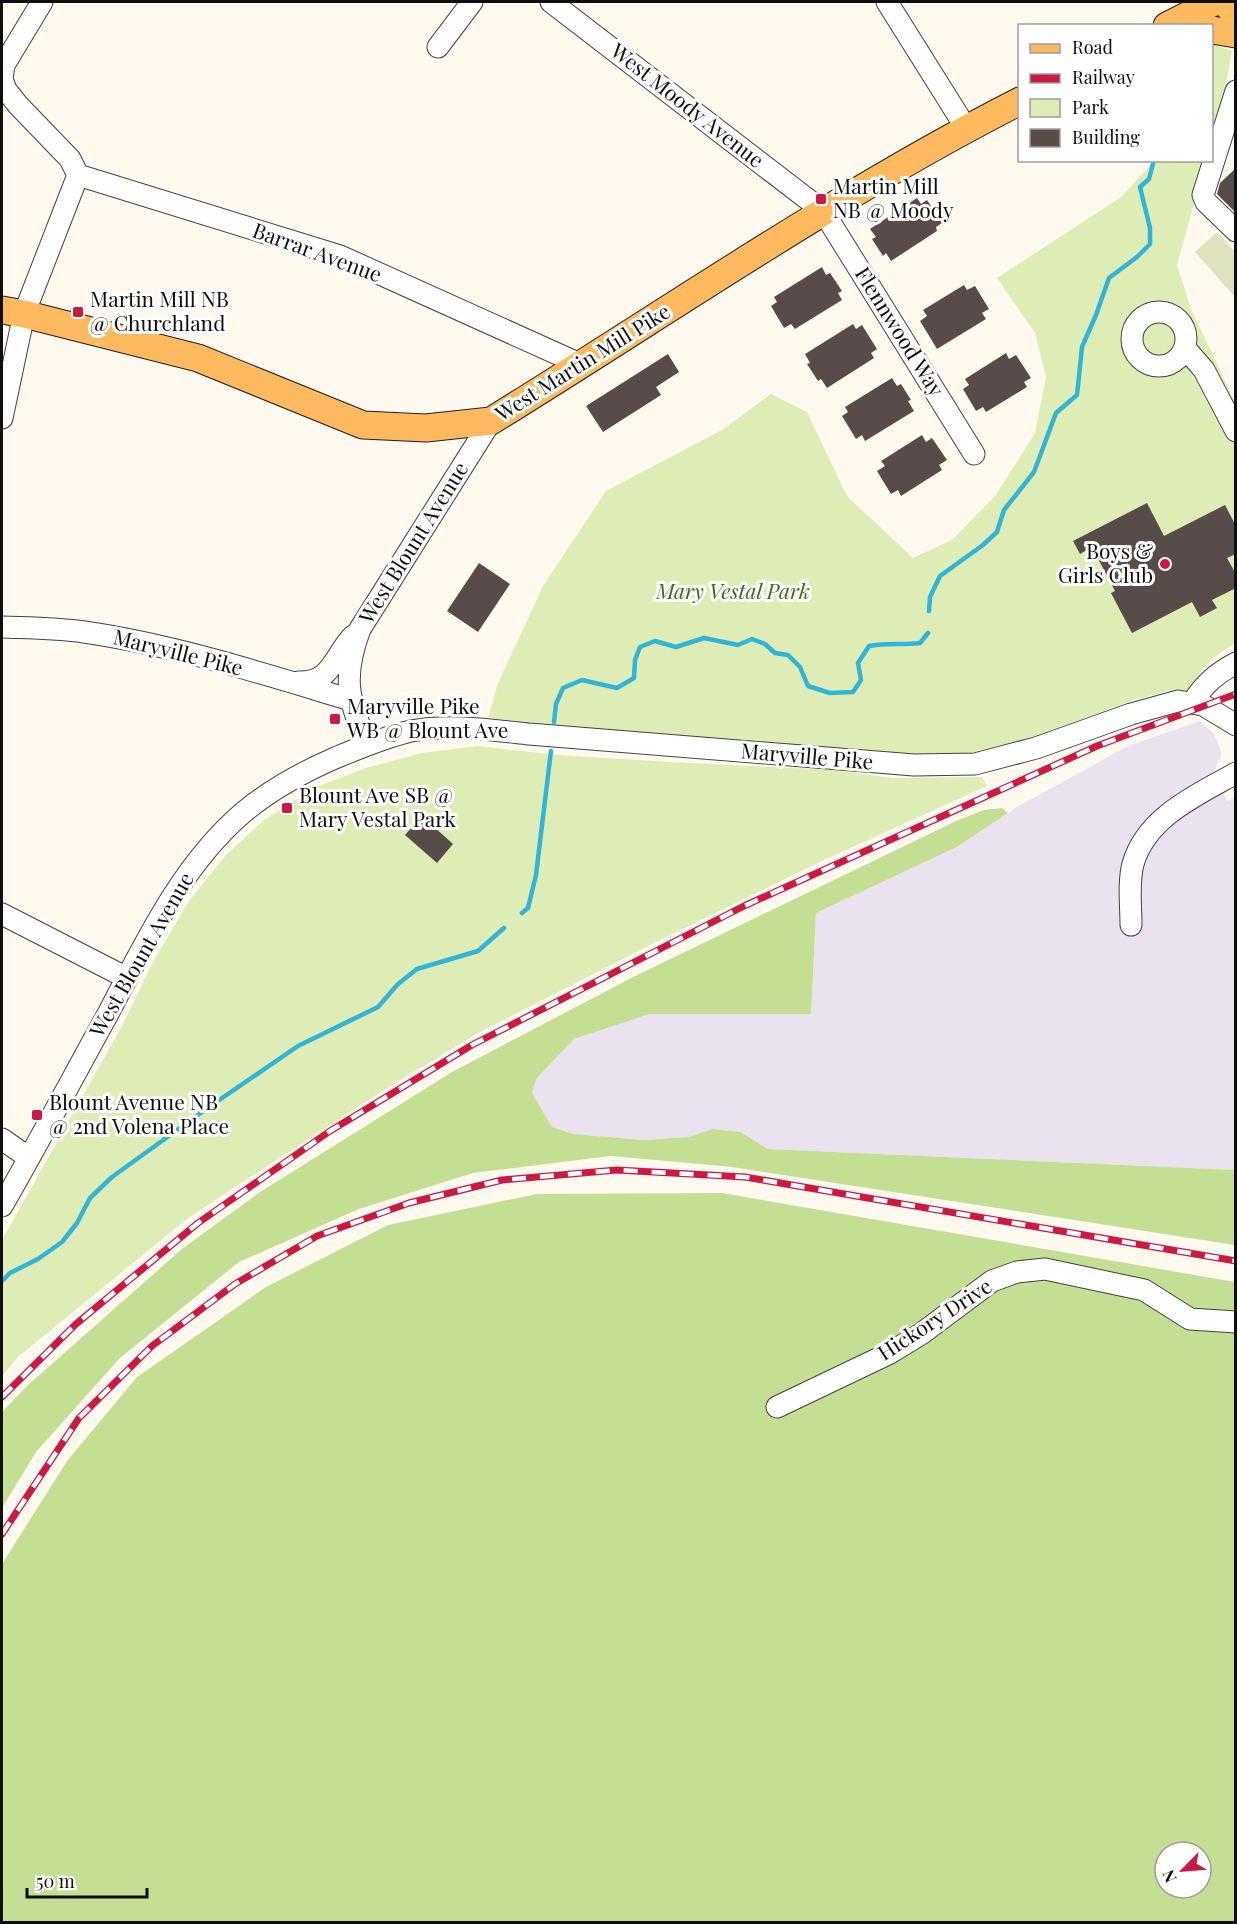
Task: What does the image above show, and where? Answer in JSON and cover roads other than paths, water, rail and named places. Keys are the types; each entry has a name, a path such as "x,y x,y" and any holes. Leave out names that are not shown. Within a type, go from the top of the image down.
{"main road":[{"path":"1171,24 1214,2"},
{"path":"1224,2 1236,14"},
{"path":"1213,30 1236,34"},
{"name":"West Martin Mill Pike","path":"13,312 198,358 363,425 426,428 491,421 823,211 966,128 1018,102"}],"street":[{"path":"2,418 13,312 78,175 70,159 6,90 2,79 4,65 42,2"},
{"path":"438,47 472,2"},
{"name":"West Moody Avenue","path":"552,2 823,211"},
{"path":"887,2 966,128"},
{"path":"1236,91 1203,195 1206,202 1236,231"},
{"name":"Barrar Avenue","path":"78,175 340,256 582,365"},
{"name":"Flennwood Way","path":"823,211 974,454"},
{"path":"1185,348 1204,369 1236,431"},
{"name":"West Blount Avenue","path":"2,1206 177,889 198,860 244,812 290,780 367,744 348,686 352,649 360,629 491,421"},
{"name":"Maryville Pike","path":"2,627 81,631 122,638 351,700"},
{"path":"291,682 321,679 360,629"},
{"path":"1236,663 1213,677 1202,687 1193,702 1203,705 1236,725"},
{"name":"Maryville Pike","path":"367,744 412,731 472,727 528,734 914,765 975,764 1036,748 1154,707 1178,701 1193,702"},
{"path":"1131,925 1133,864 1144,839 1167,814 1236,772"},
{"path":"2,914 127,978"},
{"path":"2,1139 30,1158"},
{"name":"Hickory Drive","path":"777,1407 890,1353 921,1334 992,1281 1017,1272 1045,1269 1144,1290 1190,1319 1236,1322"}],"waterway":[{"path":"929,611 930,597 940,576 997,532 1004,510 1034,472 1056,413 1077,395 1082,347 1109,278 1150,244 1150,228 1140,187 1149,179 1153,162"},
{"path":"554,722 556,704 563,688 582,680 617,688 634,678 635,660 640,647 655,641 676,647 704,638 738,645 752,639 765,644 775,653 788,655 800,667 808,686 830,693 853,692 861,680 858,663 869,646 920,643 928,633"},
{"path":"522,913 528,908 536,875 551,751"},
{"path":"2,1281 10,1273 38,1259 62,1242 77,1223 90,1198 112,1177 209,1107 298,1046 378,1007 398,984 417,969 478,951 504,928"}],"railway":[{"path":"2,1397 76,1324 198,1223 330,1131 472,1045 744,906 1097,746 1236,694"},
{"path":"2,1534 79,1418 152,1346 235,1284 317,1236 409,1203 502,1180 617,1170 745,1177 1236,1261"}],"place":[{"name":"Martin Mill NB @ Moody","path":"821,199"},
{"name":"Martin Mill NB @ Churchland","path":"78,312"},
{"name":"Boys & Girls Club","path":"1165,564"},
{"name":"Maryville Pike WB @ Blount Ave","path":"335,719"},
{"name":"Blount Ave SB @ Mary Vestal Park","path":"287,808"},
{"name":"Blount Avenue NB @ 2nd Volena Place","path":"37,1115"}],"park label":[{"name":"Mary Vestal Park","path":"733,592"}]}
